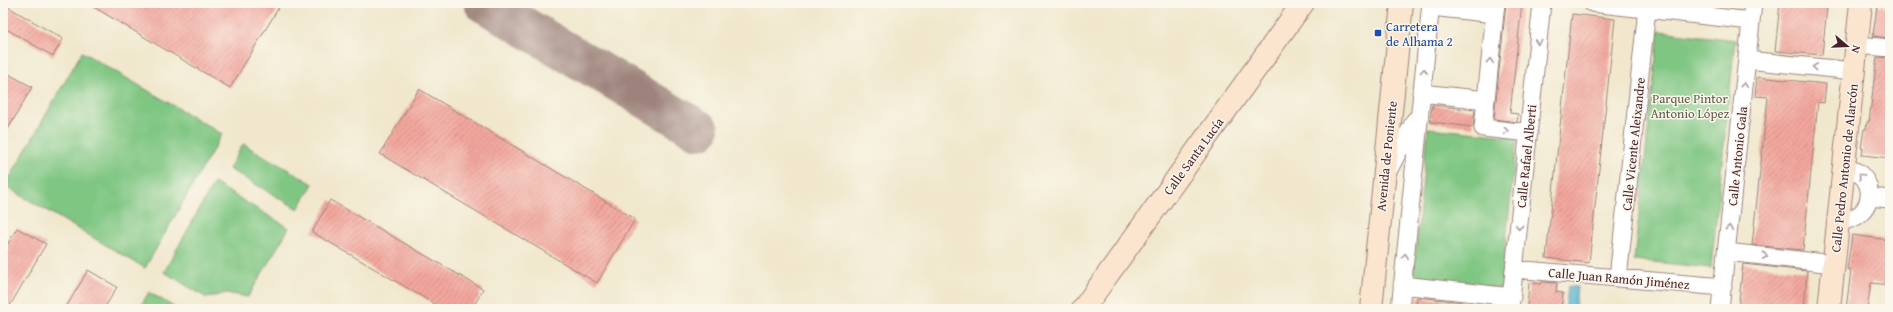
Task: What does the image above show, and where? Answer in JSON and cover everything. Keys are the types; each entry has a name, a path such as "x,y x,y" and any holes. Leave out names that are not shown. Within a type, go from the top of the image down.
{"main road":[{"name":"Calle Santa Lucía","path":"1084,309 1303,3"},
{"name":"Avenida de Poniente","path":"1370,309 1402,3"},
{"name":"Calle Pedro Antonio de Alarcón","path":"1829,309 1861,3"}],"street":[{"name":"Calle Rafael Alberti","path":"1511,303 1542,3"},
{"path":"1592,3 1751,21"},
{"name":"Calle Antonio Gala","path":"1720,309 1753,3"},
{"path":"1400,309 1431,5 1496,9 1483,128 1529,133"},
{"name":"Calle Vicente Aleixandre","path":"1618,278 1647,9"},
{"path":"1857,45 1890,48"},
{"path":"1747,60 1854,71"},
{"path":"1421,93 1486,100"},
{"path":"1384,178 1419,114"},
{"path":"1838,220 1848,220 1857,216 1866,208 1870,197 1868,184 1862,175 1854,170 1844,168"},
{"path":"1870,197 1890,199"},
{"path":"1726,252 1834,264"},
{"name":"Calle Juan Ramón Jiménez","path":"1514,269 1723,287"},
{"path":"1402,285 1511,303"}],"green space":[{"name":"Parque Pintor Antonio López","path":"1659,31 1735,40 1711,268 1634,260"},
{"path":"82,52 222,134 145,268 5,186"},
{"path":"1428,128 1517,137 1501,288 1413,279"},
{"path":"243,144 313,184 298,209 229,169"},
{"path":"214,183 289,228 248,297 226,293 207,298 164,272"},
{"path":"149,292 177,309 139,309"}],"water":[{"path":"1568,286 1577,287 1575,309 1565,309"}],"building":[{"path":"87,3 272,3 279,7 230,88"},
{"path":"1506,3 1522,3 1510,113 1518,114 1517,122 1494,119"},
{"path":"1780,3 1825,3 1824,7 1827,8 1822,55 1775,51"},
{"path":"3,4 63,39 53,56 3,27"},
{"path":"1877,6 1890,7 1890,38 1873,36"},
{"path":"1572,14 1615,19 1589,263 1546,258"},
{"path":"1877,57 1890,58 1890,158 1862,155 1863,148 1861,148 1864,129 1866,129 1867,122 1869,122"},
{"path":"3,71 32,87 3,138"},
{"path":"1757,77 1826,84 1824,103 1818,102 1803,250 1752,245 1768,97 1755,96"},
{"path":"419,89 635,219 597,283 380,154"},
{"path":"1432,105 1475,110 1473,127 1430,122"},
{"path":"330,200 483,289 472,309 443,309 312,232"},
{"path":"17,228 46,244 8,309 3,309 3,252"},
{"path":"1852,235 1890,240 1890,285 1871,283 1867,309 1846,309 1851,270 1847,269"},
{"path":"1743,264 1807,271 1804,309 1738,309"},
{"path":"88,270 117,287 104,309 65,309"},
{"path":"1542,282 1557,283 1556,292 1563,293 1561,309 1527,308 1529,283 1541,284"},
{"path":"1417,297 1462,302 1462,309 1416,309"}],"taxiway":[{"path":"484,3 699,130"}],"place":[{"name":"Carretera de Alhama 2","path":"1378,33"}]}
